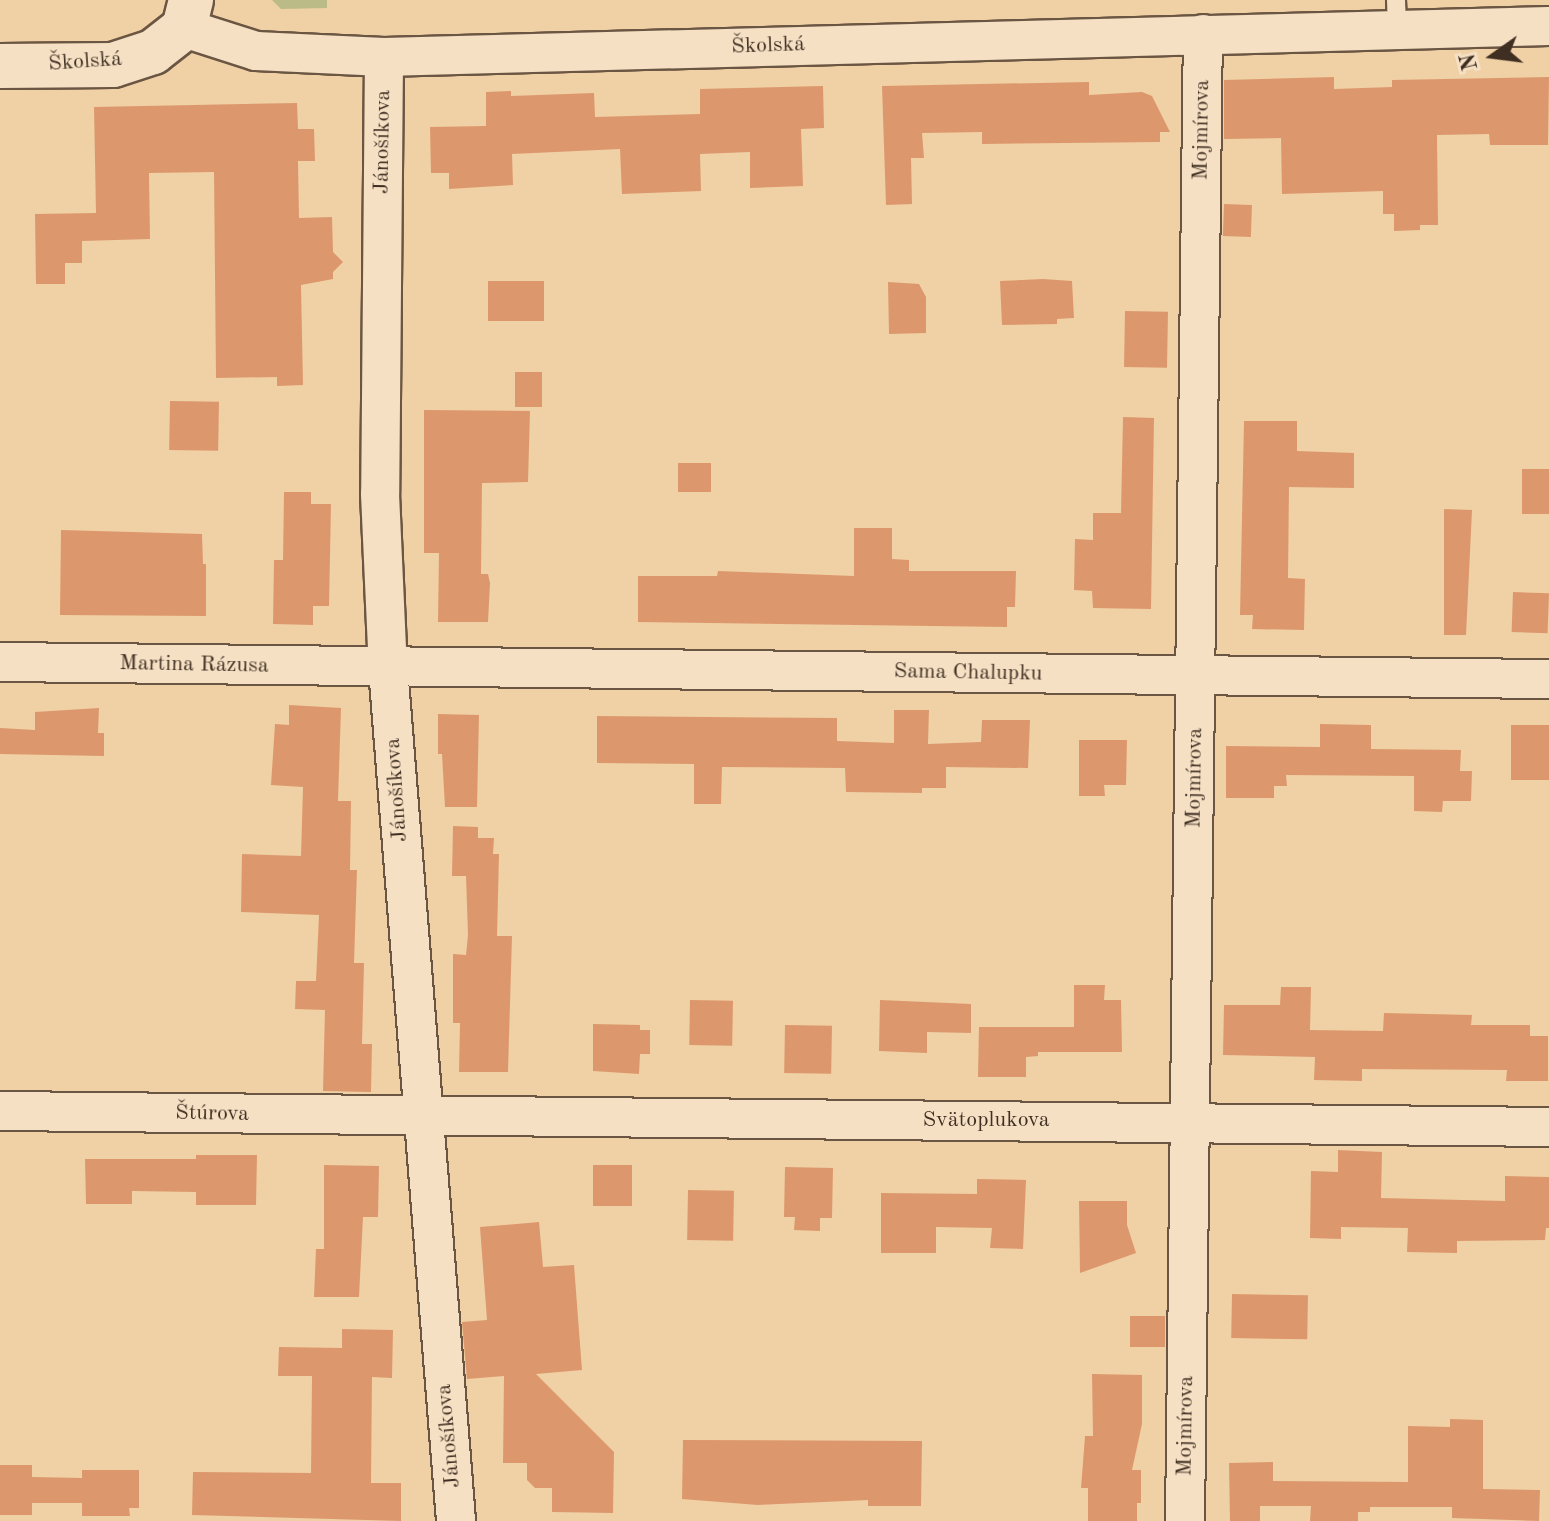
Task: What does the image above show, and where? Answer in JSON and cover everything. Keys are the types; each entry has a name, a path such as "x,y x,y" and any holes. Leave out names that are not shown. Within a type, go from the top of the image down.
{"street":[{"name":"Školská","path":"0,66 113,65 153,52 188,14 256,51 384,57 1203,34 1396,15 1549,26"},
{"name":"Mojmírova","path":"1185,1521 1203,34"},
{"name":"Jánošíkova","path":"384,57 380,494 388,668 456,1521"},
{"name":"Martina Rázusa","path":"0,662 388,668"},
{"name":"Sama Chalupku","path":"388,668 1549,679"},
{"name":"Štúrova","path":"0,1111 423,1117"},
{"name":"Svätoplukova","path":"423,1117 1549,1127"}],"green space":[{"path":"272,0 327,0 327,8 281,9"}],"building":[{"path":"1334,77 1334,89 1392,87 1392,80 1549,77 1548,145 1490,145 1489,134 1437,135 1438,225 1420,225 1420,230 1394,231 1394,214 1383,214 1383,191 1282,194 1281,138 1224,139 1224,80"},
{"path":"1089,82 1089,95 1142,92 1152,96 1170,132 1160,132 1160,142 982,144 982,132 922,133 924,158 911,158 912,204 886,205 882,86"},
{"path":"823,86 824,128 801,129 803,186 750,188 750,152 700,154 701,191 622,194 620,149 512,154 513,185 449,189 449,173 431,173 430,127 486,126 486,92 511,91 511,96 594,93 595,117 700,114 700,89"},
{"path":"297,103 298,129 314,129 315,161 298,161 299,218 332,217 333,252 343,262 333,272 333,279 301,285 303,385 277,386 277,377 216,378 214,172 149,173 150,239 82,241 82,263 65,263 65,284 36,284 35,214 96,213 94,107"},
{"path":"1224,204 1252,205 1251,237 1223,236"},
{"path":"488,281 544,281 544,321 488,321"},
{"path":"1000,281 1072,281 1074,318 1057,319 1057,324 1002,325"},
{"path":"888,282 919,284 926,297 926,333 889,334"},
{"path":"1125,311 1168,312 1167,368 1124,367"},
{"path":"515,372 542,372 542,407 515,407"},
{"path":"170,401 219,402 218,451 169,450"},
{"path":"424,410 530,411 528,482 482,483 481,574 488,574 490,583 488,622 438,622 439,553 424,553"},
{"path":"1123,417 1154,418 1151,609 1093,608 1092,591 1074,590 1075,539 1093,540 1093,513 1121,513"},
{"path":"1244,421 1297,421 1297,451 1354,453 1354,488 1289,487 1288,578 1305,579 1304,630 1252,629 1253,615 1240,615"},
{"path":"678,463 711,463 711,492 678,492"},
{"path":"1522,469 1549,469 1549,514 1522,514"},
{"path":"284,492 311,492 311,504 331,504 329,606 313,606 313,625 273,624 274,560 283,560"},
{"path":"1444,509 1472,510 1466,635 1444,635"},
{"path":"854,528 892,528 892,559 909,560 909,571 1016,571 1015,607 1007,607 1007,627 638,622 638,576 717,576 718,571 854,576"},
{"path":"61,530 202,534 203,564 206,564 206,616 60,615"},
{"path":"1513,592 1549,593 1548,633 1512,632"},
{"path":"289,705 341,708 338,801 351,801 350,870 357,870 354,963 364,963 362,1044 372,1044 371,1092 323,1091 325,1010 295,1009 296,981 316,981 319,915 241,912 242,854 301,856 303,787 271,785 275,724 289,725"},
{"path":"99,708 98,733 104,733 104,756 0,754 0,728 35,730 35,712"},
{"path":"894,710 929,710 928,744 981,742 982,720 1030,720 1028,768 946,767 946,788 922,788 922,793 846,792 845,768 722,767 721,804 694,804 694,764 597,763 597,716 837,718 837,741 894,743"},
{"path":"438,714 479,715 477,807 445,807 442,754 438,754"},
{"path":"1320,724 1371,725 1371,749 1461,750 1460,771 1472,771 1471,801 1443,801 1442,812 1414,811 1414,776 1286,775 1287,786 1274,786 1274,798 1226,798 1226,746 1320,747"},
{"path":"1511,725 1549,725 1549,780 1511,780"},
{"path":"1079,740 1127,740 1126,785 1104,785 1105,796 1079,796"},
{"path":"453,826 478,827 478,838 494,838 493,854 499,854 497,936 512,936 508,1072 459,1072 460,1023 453,1023 453,954 466,955 468,935 466,876 452,876"},
{"path":"1074,985 1105,985 1104,1000 1121,1000 1122,1052 1038,1052 1038,1056 1026,1057 1026,1077 978,1077 979,1027 1074,1027"},
{"path":"1281,987 1311,987 1310,1030 1383,1031 1384,1013 1472,1015 1471,1025 1530,1025 1530,1036 1548,1036 1548,1081 1506,1081 1507,1070 1362,1069 1362,1081 1314,1080 1315,1057 1223,1055 1224,1005 1280,1005"},
{"path":"690,1000 733,1001 732,1046 689,1045"},
{"path":"880,1000 971,1004 971,1033 927,1032 927,1053 879,1051"},
{"path":"593,1024 640,1025 640,1030 650,1030 650,1054 640,1054 639,1074 593,1071"},
{"path":"785,1025 832,1026 831,1074 784,1073"},
{"path":"1338,1150 1382,1152 1381,1198 1505,1201 1505,1176 1549,1177 1549,1228 1546,1228 1545,1240 1457,1241 1457,1253 1407,1252 1408,1228 1341,1227 1341,1239 1310,1238 1311,1171 1338,1172"},
{"path":"196,1155 257,1155 256,1205 196,1205 196,1192 132,1191 132,1204 86,1204 85,1159 196,1159"},
{"path":"324,1165 379,1166 378,1217 363,1217 359,1297 314,1297 316,1249 324,1249"},
{"path":"593,1165 632,1165 632,1206 593,1206"},
{"path":"785,1167 833,1168 832,1218 820,1218 820,1231 794,1230 795,1217 784,1217"},
{"path":"977,1179 1026,1180 1023,1249 990,1248 992,1228 936,1227 936,1253 881,1253 881,1193 977,1194"},
{"path":"688,1190 734,1191 733,1241 687,1240"},
{"path":"1079,1201 1127,1201 1127,1225 1136,1253 1080,1273"},
{"path":"539,1222 543,1267 574,1265 582,1370 536,1374 614,1452 613,1513 552,1512 552,1488 535,1488 527,1480 527,1463 503,1463 504,1376 467,1379 462,1322 487,1320 480,1227"},
{"path":"1232,1294 1308,1295 1307,1339 1231,1338"},
{"path":"1130,1316 1165,1316 1165,1347 1130,1347"},
{"path":"342,1329 393,1330 392,1378 372,1377 371,1483 401,1483 401,1521 192,1515 193,1472 311,1473 312,1376 278,1376 279,1347 342,1348"},
{"path":"1092,1374 1142,1375 1142,1424 1132,1470 1141,1470 1141,1503 1137,1503 1137,1521 1088,1521 1088,1488 1081,1488 1085,1436 1093,1436"},
{"path":"1450,1419 1483,1420 1483,1489 1540,1490 1539,1521 1452,1518 1452,1507 1370,1507 1370,1512 1358,1512 1358,1521 1310,1521 1311,1506 1260,1506 1260,1521 1230,1521 1229,1463 1273,1462 1273,1481 1408,1482 1408,1426 1450,1427"},
{"path":"683,1440 922,1441 921,1506 868,1506 868,1500 758,1505 682,1499"},
{"path":"0,1465 32,1465 32,1477 82,1478 82,1470 139,1470 139,1508 129,1508 130,1516 82,1516 82,1503 32,1503 32,1515 0,1515"}]}
